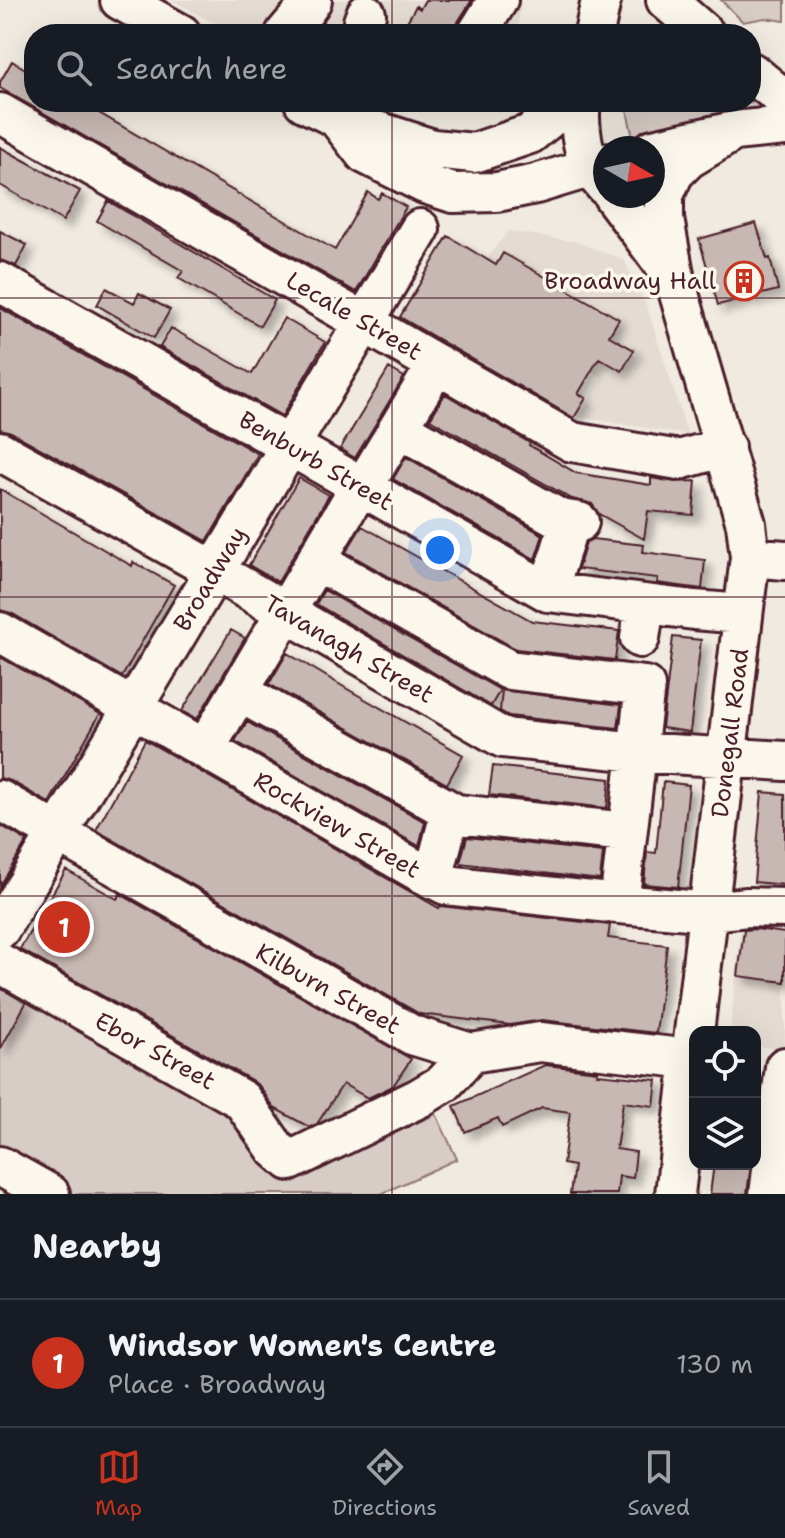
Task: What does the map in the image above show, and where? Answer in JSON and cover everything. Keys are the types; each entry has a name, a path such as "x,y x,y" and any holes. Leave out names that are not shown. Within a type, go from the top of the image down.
{"street":[{"path":"120,0 163,24"},
{"path":"483,24 498,0"},
{"path":"596,24 601,0"},
{"path":"666,0 694,24"},
{"path":"761,80 785,100"},
{"path":"321,112 365,154 425,184 453,193 497,192 536,184 593,179"},
{"path":"330,112 433,149 474,153 530,134 557,112"},
{"name":"Donegall Road","path":"579,112 583,144 593,161"},
{"name":"Lecale Street","path":"0,113 572,442 679,460 725,447"},
{"path":"665,146 734,131 785,126"},
{"name":"Donegall Road","path":"696,1026 743,614 767,559 746,524 675,280 664,219 664,195 674,173 688,159 734,131"},
{"name":"Donegall Road","path":"624,208 675,280"},
{"name":"Broadway","path":"0,929 420,229"},
{"name":"Benburb Street","path":"0,282 548,592 642,621 694,610 743,614"},
{"path":"205,749 437,364"},
{"path":"399,428 560,519 575,522 548,592"},
{"name":"Tavanagh Street","path":"0,451 503,738 637,752 785,761"},
{"path":"317,561 509,670 645,686 619,904"},
{"name":"Rockview Street","path":"0,632 446,885 709,911 748,907 785,908"},
{"path":"239,692 452,812 627,832"},
{"name":"Kilburn Street","path":"0,800 412,1035 471,1053 540,1042 689,1056"},
{"path":"433,879 452,812"},
{"name":"Ebor Street","path":"0,963 242,1100 276,1149 290,1161 419,1098 444,1083 471,1053"},
{"path":"761,1061 785,1066 769,1194"},
{"name":"Donegall Road","path":"675,1194 689,1087"},
{"path":"0,1166 50,1194"}],"shaded area":[{"path":"172,0 521,0 518,24 216,24"},
{"path":"721,0 785,0 785,21 765,18 743,22"},
{"path":"628,112 741,112 641,136 633,136"},
{"path":"508,231 576,242 624,260 647,307 688,435 579,417 602,377 467,296 491,253"},
{"path":"741,926 785,929 785,1194 781,1049 761,1047 761,1026 731,1026"},
{"path":"0,985 320,1167 436,1114 457,1159 381,1194 72,1194 0,1154"}],"building":[{"path":"425,0 472,0 458,24 406,24 416,6 420,9"},
{"path":"12,61 24,68 24,102 0,88 0,82"},
{"path":"42,112 97,112 335,250 368,192 378,199 382,193 406,207 356,292"},
{"path":"0,147 80,191 63,221 0,185"},
{"path":"108,201 275,300 260,326 178,278 183,271 97,221"},
{"path":"756,223 778,290 718,305 699,239"},
{"path":"0,231 27,245 16,266 0,260"},
{"path":"448,236 496,265 503,253 619,319 609,336 634,350 622,371 599,358 578,394 586,398 574,418 400,317"},
{"path":"106,288 134,303 139,293 170,310 154,338 97,305"},
{"path":"0,308 258,454 207,541 11,432 0,429"},
{"path":"284,318 325,342 282,416 160,347 171,328 252,374"},
{"path":"389,368 404,377 355,458 340,449"},
{"path":"445,394 576,473 651,485 651,478 696,481 693,515 648,511 644,539 599,514 592,504 572,499 430,419"},
{"path":"406,457 543,535 535,559 393,479"},
{"path":"299,478 329,495 278,582 249,565"},
{"path":"0,489 132,566 133,562 174,585 122,677 11,613 0,610"},
{"path":"362,526 532,621 619,631 615,660 516,649 346,552"},
{"path":"592,539 644,545 643,552 705,560 702,589 657,583 658,578 578,569 586,543"},
{"path":"324,590 500,690 491,706 316,604"},
{"path":"231,630 245,638 197,719 182,711"},
{"path":"673,637 701,640 690,732 662,728"},
{"path":"287,653 463,755 447,784 269,684"},
{"path":"0,657 100,714 49,803 0,778"},
{"path":"502,690 621,705 618,728 509,716 500,711"},
{"path":"247,722 425,822 419,846 235,741"},
{"path":"145,740 439,908 610,925 608,938 667,945 656,1033 542,1020 510,1025 420,1014 96,830"},
{"path":"493,766 610,779 607,808 489,795"},
{"path":"663,782 689,785 678,887 644,884 647,852 656,853"},
{"path":"762,792 785,794 785,885 754,882"},
{"path":"0,825 27,841 0,886"},
{"path":"467,837 603,852 600,880 460,863"},
{"path":"66,870 117,899 120,894 411,1059 393,1086 368,1098 343,1084 317,1124 309,1127 274,1108 253,1081 20,949"},
{"path":"744,930 785,933 785,982 738,976"},
{"path":"0,988 26,1003 0,1050"},
{"path":"545,1065 657,1080 654,1106 623,1102 616,1149 636,1152 633,1178 619,1176 617,1194 570,1194 574,1166 563,1164 570,1112 542,1108 502,1127 498,1118 465,1132 454,1106"},
{"path":"713,1170 750,1170 747,1194 710,1194"}],"place":[{"name":"Broadway Hall","path":"744,281"},
{"name":"Windsor Women's Centre","path":"64,927"}]}
